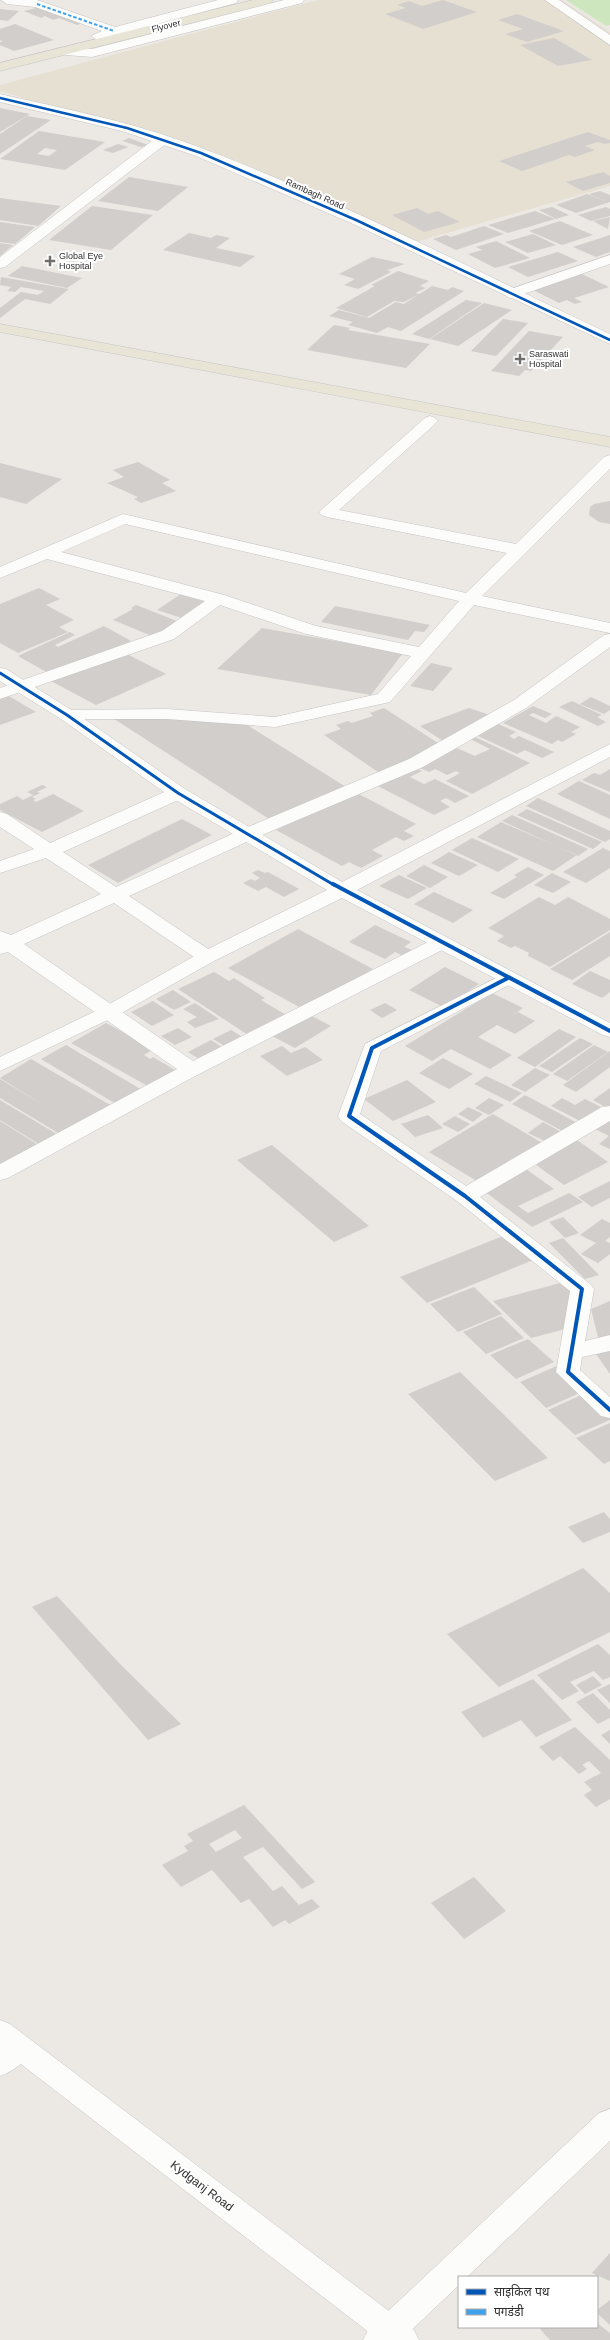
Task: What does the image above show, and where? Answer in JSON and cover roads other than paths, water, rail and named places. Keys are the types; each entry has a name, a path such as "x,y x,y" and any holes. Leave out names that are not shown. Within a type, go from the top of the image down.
{"main road":[{"name":"Flyover","path":"0,67 266,0"},
{"path":"0,328 610,442"},
{"path":"0,343 610,455"}],"street":[{"path":"7,0 37,4 114,31"},
{"path":"66,51 77,42 232,0"},
{"path":"66,51 92,53 298,0"},
{"path":"551,0 610,41"},
{"path":"570,0 610,28"},
{"name":"Rambagh Road","path":"0,98 102,121 200,152 409,244 510,294 610,340"},
{"path":"0,264 162,140"},
{"path":"510,294 610,260"},
{"path":"430,421 327,512 519,550"},
{"path":"67,715 116,713 167,714 275,722 384,698 470,599 610,460"},
{"path":"0,573 123,519 470,599 610,628"},
{"path":"45,552 218,599 312,630 423,653"},
{"path":"0,694 168,635 218,599"},
{"path":"3,943 115,895 248,834 416,763 520,704 610,639"},
{"path":"0,673 67,715 178,793 342,890 610,1031"},
{"path":"0,1066 109,1012 207,957 342,890 610,750"},
{"path":"0,867 48,851 178,793"},
{"path":"0,818 207,957"},
{"path":"3,943 109,1012 192,1070"},
{"path":"0,1173 192,1070 441,943"},
{"path":"508,978 372,1048 349,1116 466,1196 582,1289 568,1372 610,1410"},
{"path":"466,1196 610,1112"},
{"path":"572,1352 610,1343"},
{"name":"Kydganj Road","path":"6,2048 391,2337"},
{"path":"391,2337 610,2122"}],"place":[{"name":"Global Eye Hospital","path":"50,261"},
{"name":"Saraswati Hospital","path":"520,359"}]}
